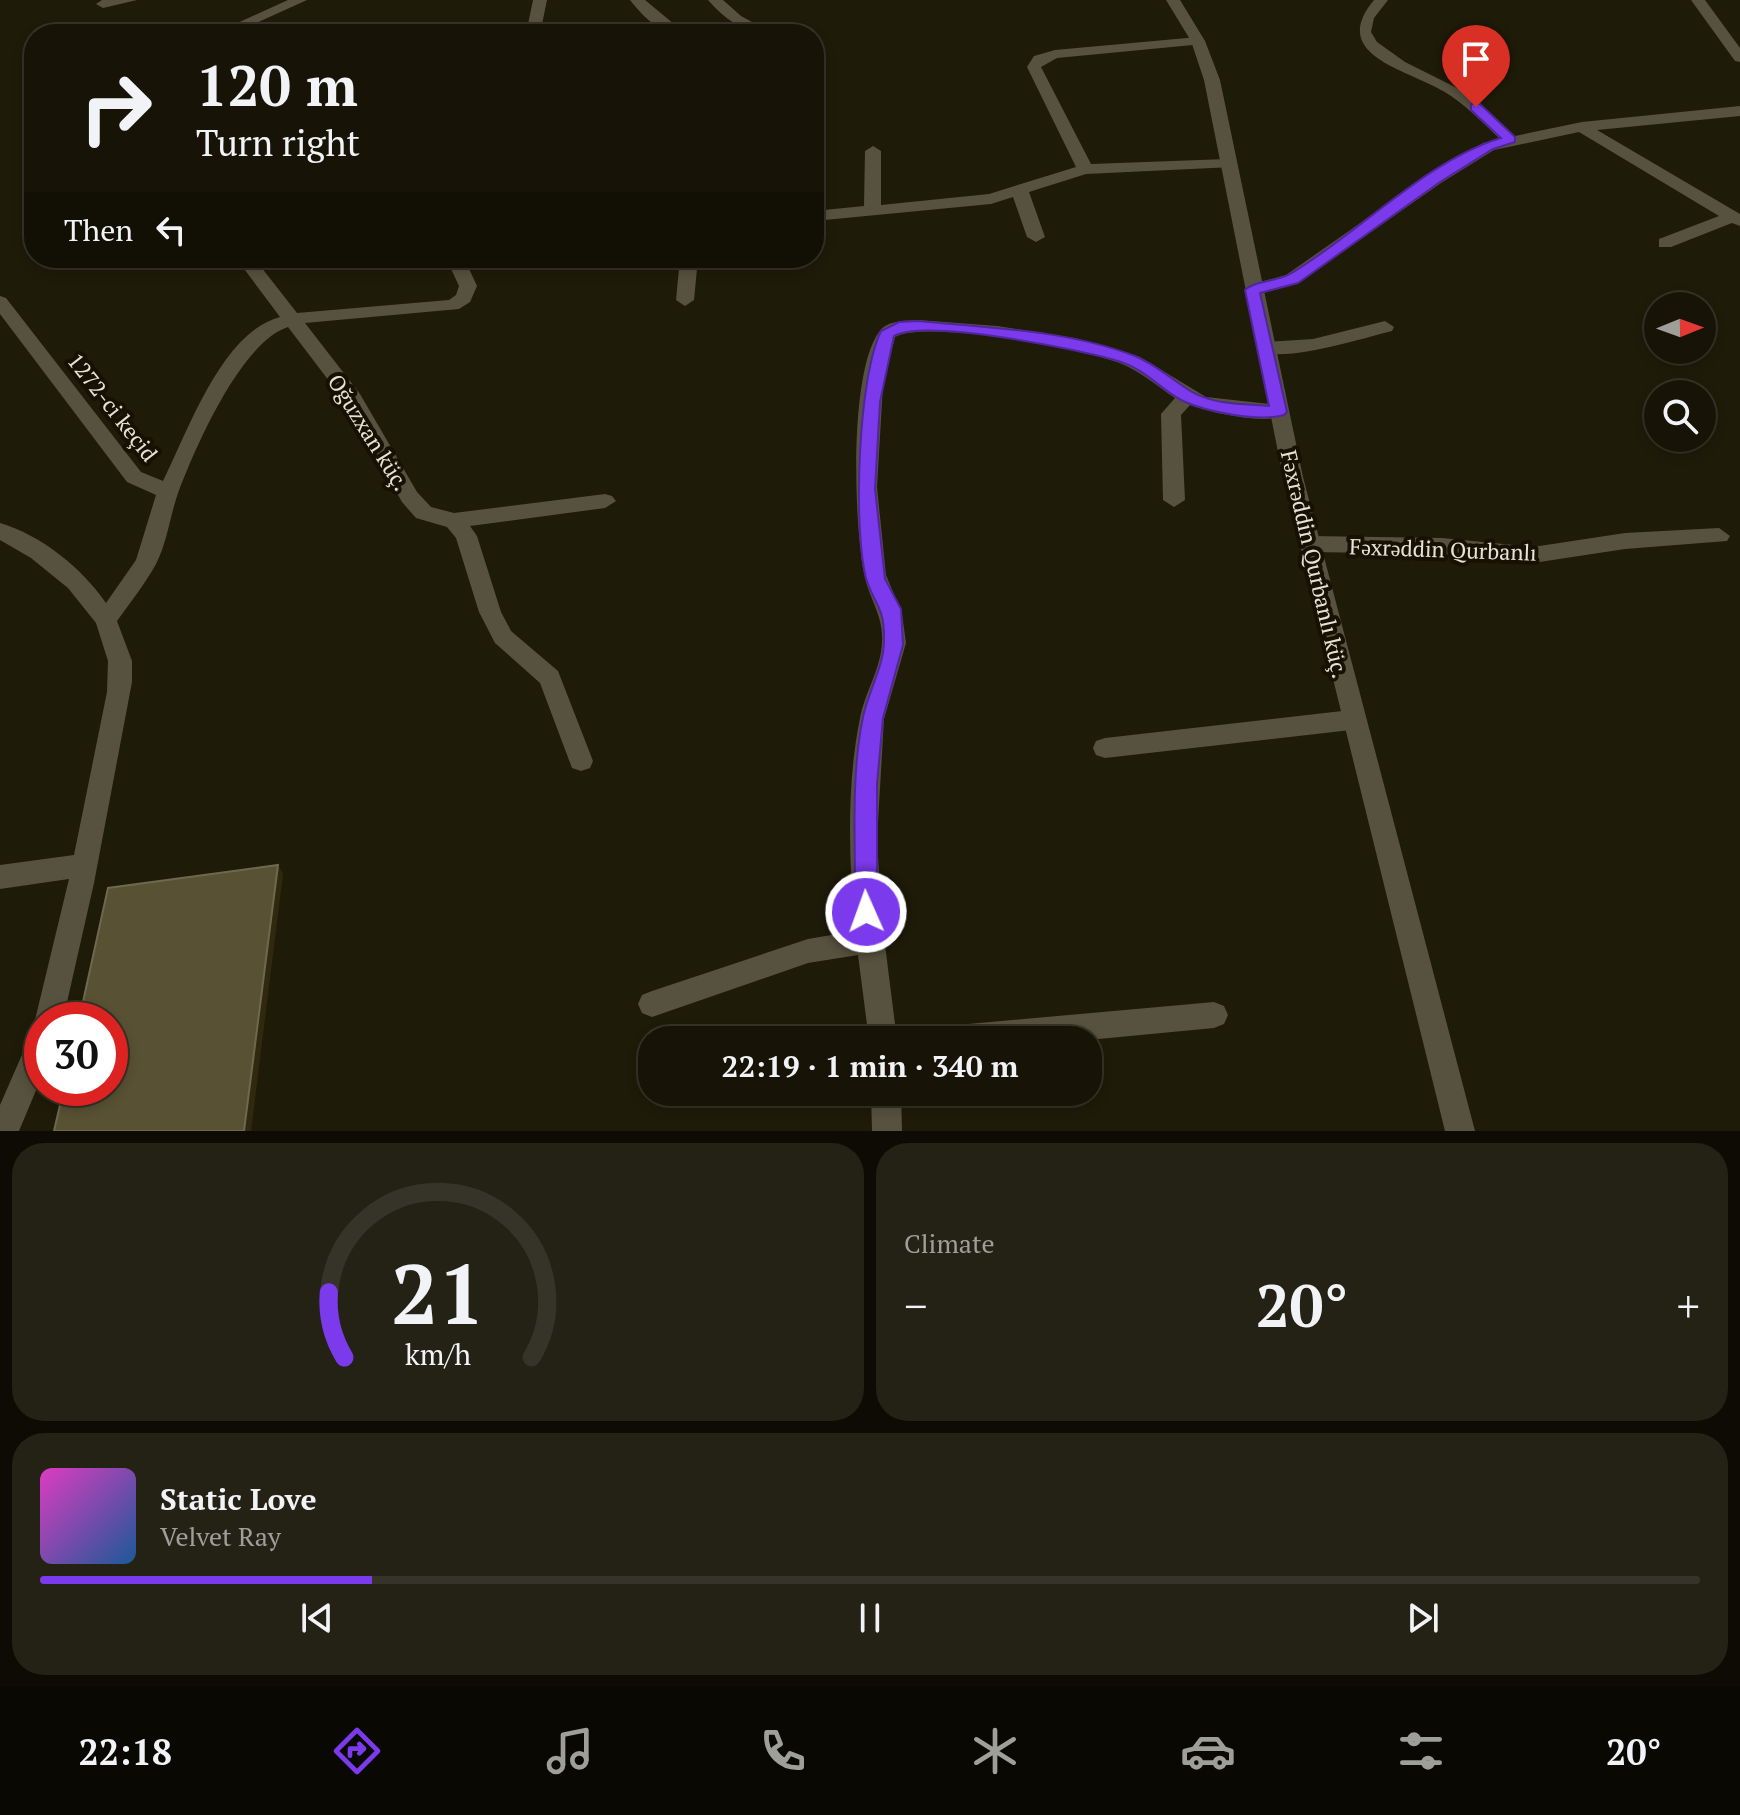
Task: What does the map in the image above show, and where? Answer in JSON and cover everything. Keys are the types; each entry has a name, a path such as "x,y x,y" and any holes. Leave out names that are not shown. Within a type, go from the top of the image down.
{"street":[{"path":"103,4 130,0"},
{"path":"244,24 300,0"},
{"path":"535,24 540,0"},
{"path":"637,0 661,24"},
{"path":"715,0 746,24"},
{"name":"Fəxrəddin Qurbanlı küç.","path":"1173,0 1198,41 1212,80 1252,290 1351,720 1460,1131"},
{"path":"1381,0 1365,21 1364,29 1377,53 1447,87 1476,107 1510,140"},
{"path":"1698,0 1740,58"},
{"path":"1085,169 1034,67 1039,59 1055,54 1198,41"},
{"path":"1252,290 1292,279 1435,179 1489,146 1582,127 1740,111"},
{"path":"1582,127 1737,219"},
{"path":"872,211 873,151"},
{"path":"824,215 975,201 1020,192 1085,169 1227,164"},
{"path":"1020,192 1036,237"},
{"path":"1665,243 1737,219"},
{"name":"Oğuzxan küç.","path":"253,268 353,399 409,497 424,513 454,521"},
{"path":"106,620 146,562 168,492 242,349 263,329 293,319 453,305 464,298 468,286 460,268"},
{"path":"685,300 688,268"},
{"name":"1272-ci keçid","path":"0,302 134,477 168,492"},
{"path":"881,1026 868,941 866,784 873,718 894,645 892,609 876,579 867,489 872,402 887,334 899,327 918,326 978,329 1068,343 1128,359 1149,369 1187,396 1218,407 1279,412"},
{"path":"1265,348 1313,345 1385,327"},
{"path":"1174,500 1171,414 1187,396"},
{"path":"454,521 605,501"},
{"path":"454,521 466,536 490,612 503,637 550,678 581,761"},
{"path":"0,531 46,559 92,600 106,620 120,661 84,865 53,1002"},
{"name":"Fəxrəddin Qurbanlı","path":"1310,544 1442,546 1533,555 1625,541 1719,536"},
{"path":"1105,748 1351,720"},
{"path":"0,877 84,865"},
{"path":"652,1004 808,951 868,941"},
{"path":"1096,1026 1214,1015"},
{"path":"5,1122 24,1081"},
{"path":"886,1106 887,1131"}],"building":[{"path":"278,865 244,1131 54,1131 60,1106 128,1106 128,1002 83,1002 108,888"}],"route":[{"path":"866,912 866,784 873,718 894,645 892,609 876,579 871,553 867,489 872,402 882,344 887,334 899,327 918,326 978,329 1040,337 1128,359 1149,369 1187,396 1218,407 1279,412 1252,290 1271,288 1292,279 1435,179 1489,146 1510,140 1476,107"}]}
